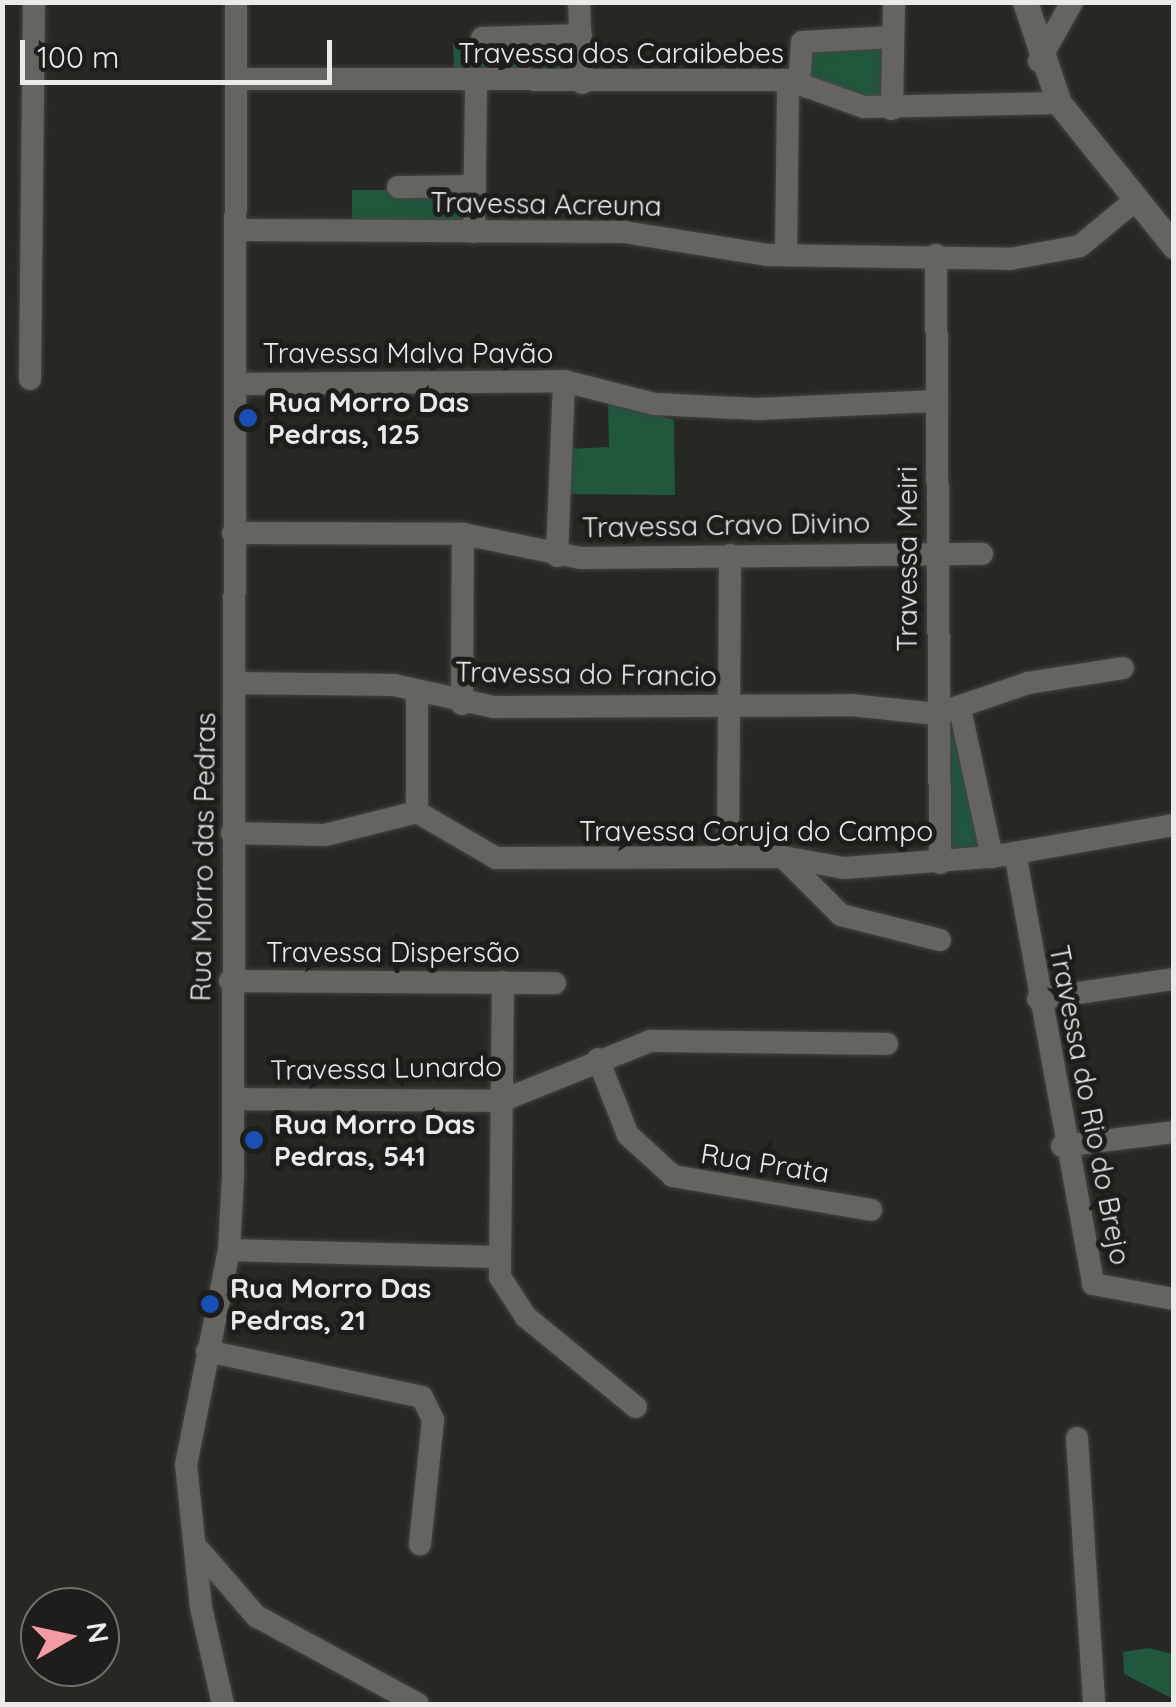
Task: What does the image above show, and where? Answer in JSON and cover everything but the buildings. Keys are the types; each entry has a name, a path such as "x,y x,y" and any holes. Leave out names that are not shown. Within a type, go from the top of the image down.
{"main road":[{"path":"1025,2 1039,61 1060,103 1133,202 1174,246"}],"street":[{"path":"30,379 34,2"},
{"name":"Rua Morro das Pedras","path":"223,1704 186,1465 230,1250 234,1099 230,981 238,230 236,2"},
{"path":"579,2 582,84"},
{"path":"892,109 894,2"},
{"path":"1039,61 1072,2"},
{"path":"482,38 582,35"},
{"path":"786,255 793,82 802,42 893,37"},
{"name":"Travessa dos Caraibebes","path":"237,78 582,84 793,82 892,109 1060,103"},
{"path":"474,232 476,83"},
{"path":"398,187 475,186"},
{"name":"Travessa Acreuna","path":"238,230 624,232 786,255 1058,254 1133,202"},
{"name":"Travessa Meiri","path":"936,255 937,553 948,712 940,863"},
{"path":"557,556 564,381"},
{"name":"Travessa Malva Pavão","path":"235,384 564,381 655,404 816,410 938,401"},
{"name":"Travessa Cravo Divino","path":"233,533 463,534 557,556 982,554"},
{"path":"462,704 463,534"},
{"path":"728,856 730,555"},
{"path":"948,712 1028,684 1123,668"},
{"name":"Travessa do Francio","path":"235,683 417,692 462,704 948,712"},
{"path":"232,832 325,834 418,812 417,692"},
{"name":"Travessa do Rio do Brejo","path":"948,712 1004,855 1038,1000 1062,1146 1095,1288 1174,1299"},
{"name":"Travessa Coruja do Campo","path":"418,812 496,858 783,857 844,868 1004,855 1174,825"},
{"path":"783,857 841,915 940,940"},
{"path":"1038,1000 1174,979"},
{"name":"Travessa Dispersão","path":"230,981 555,982"},
{"path":"503,982 495,1256 510,1300 636,1407"},
{"name":"Travessa Lunardo","path":"234,1099 501,1100 650,1041 887,1044"},
{"name":"Rua Prata","path":"598,1059 628,1135 673,1176 871,1210"},
{"path":"1062,1146 1174,1132"},
{"path":"230,1250 495,1256"},
{"path":"207,1351 422,1397 433,1420 420,1544"},
{"path":"1077,1438 1094,1704"},
{"path":"198,1548 256,1616 418,1704"}],"green space":[{"path":"575,39 576,71 454,75 453,43"},
{"path":"886,45 889,97 851,97 810,79 806,47"},
{"path":"352,190 475,190 475,222 352,222"},
{"path":"608,402 674,420 675,495 566,494 568,449 609,447"},
{"path":"940,734 960,734 982,848 948,848"},
{"path":"1149,1648 1173,1654 1173,1699 1124,1674 1123,1652"}],"place":[{"name":"Rua Morro Das Pedras, 125","path":"248,418"},
{"name":"Rua Morro Das Pedras, 541","path":"254,1140"},
{"name":"Rua Morro Das Pedras, 21","path":"210,1304"}]}
